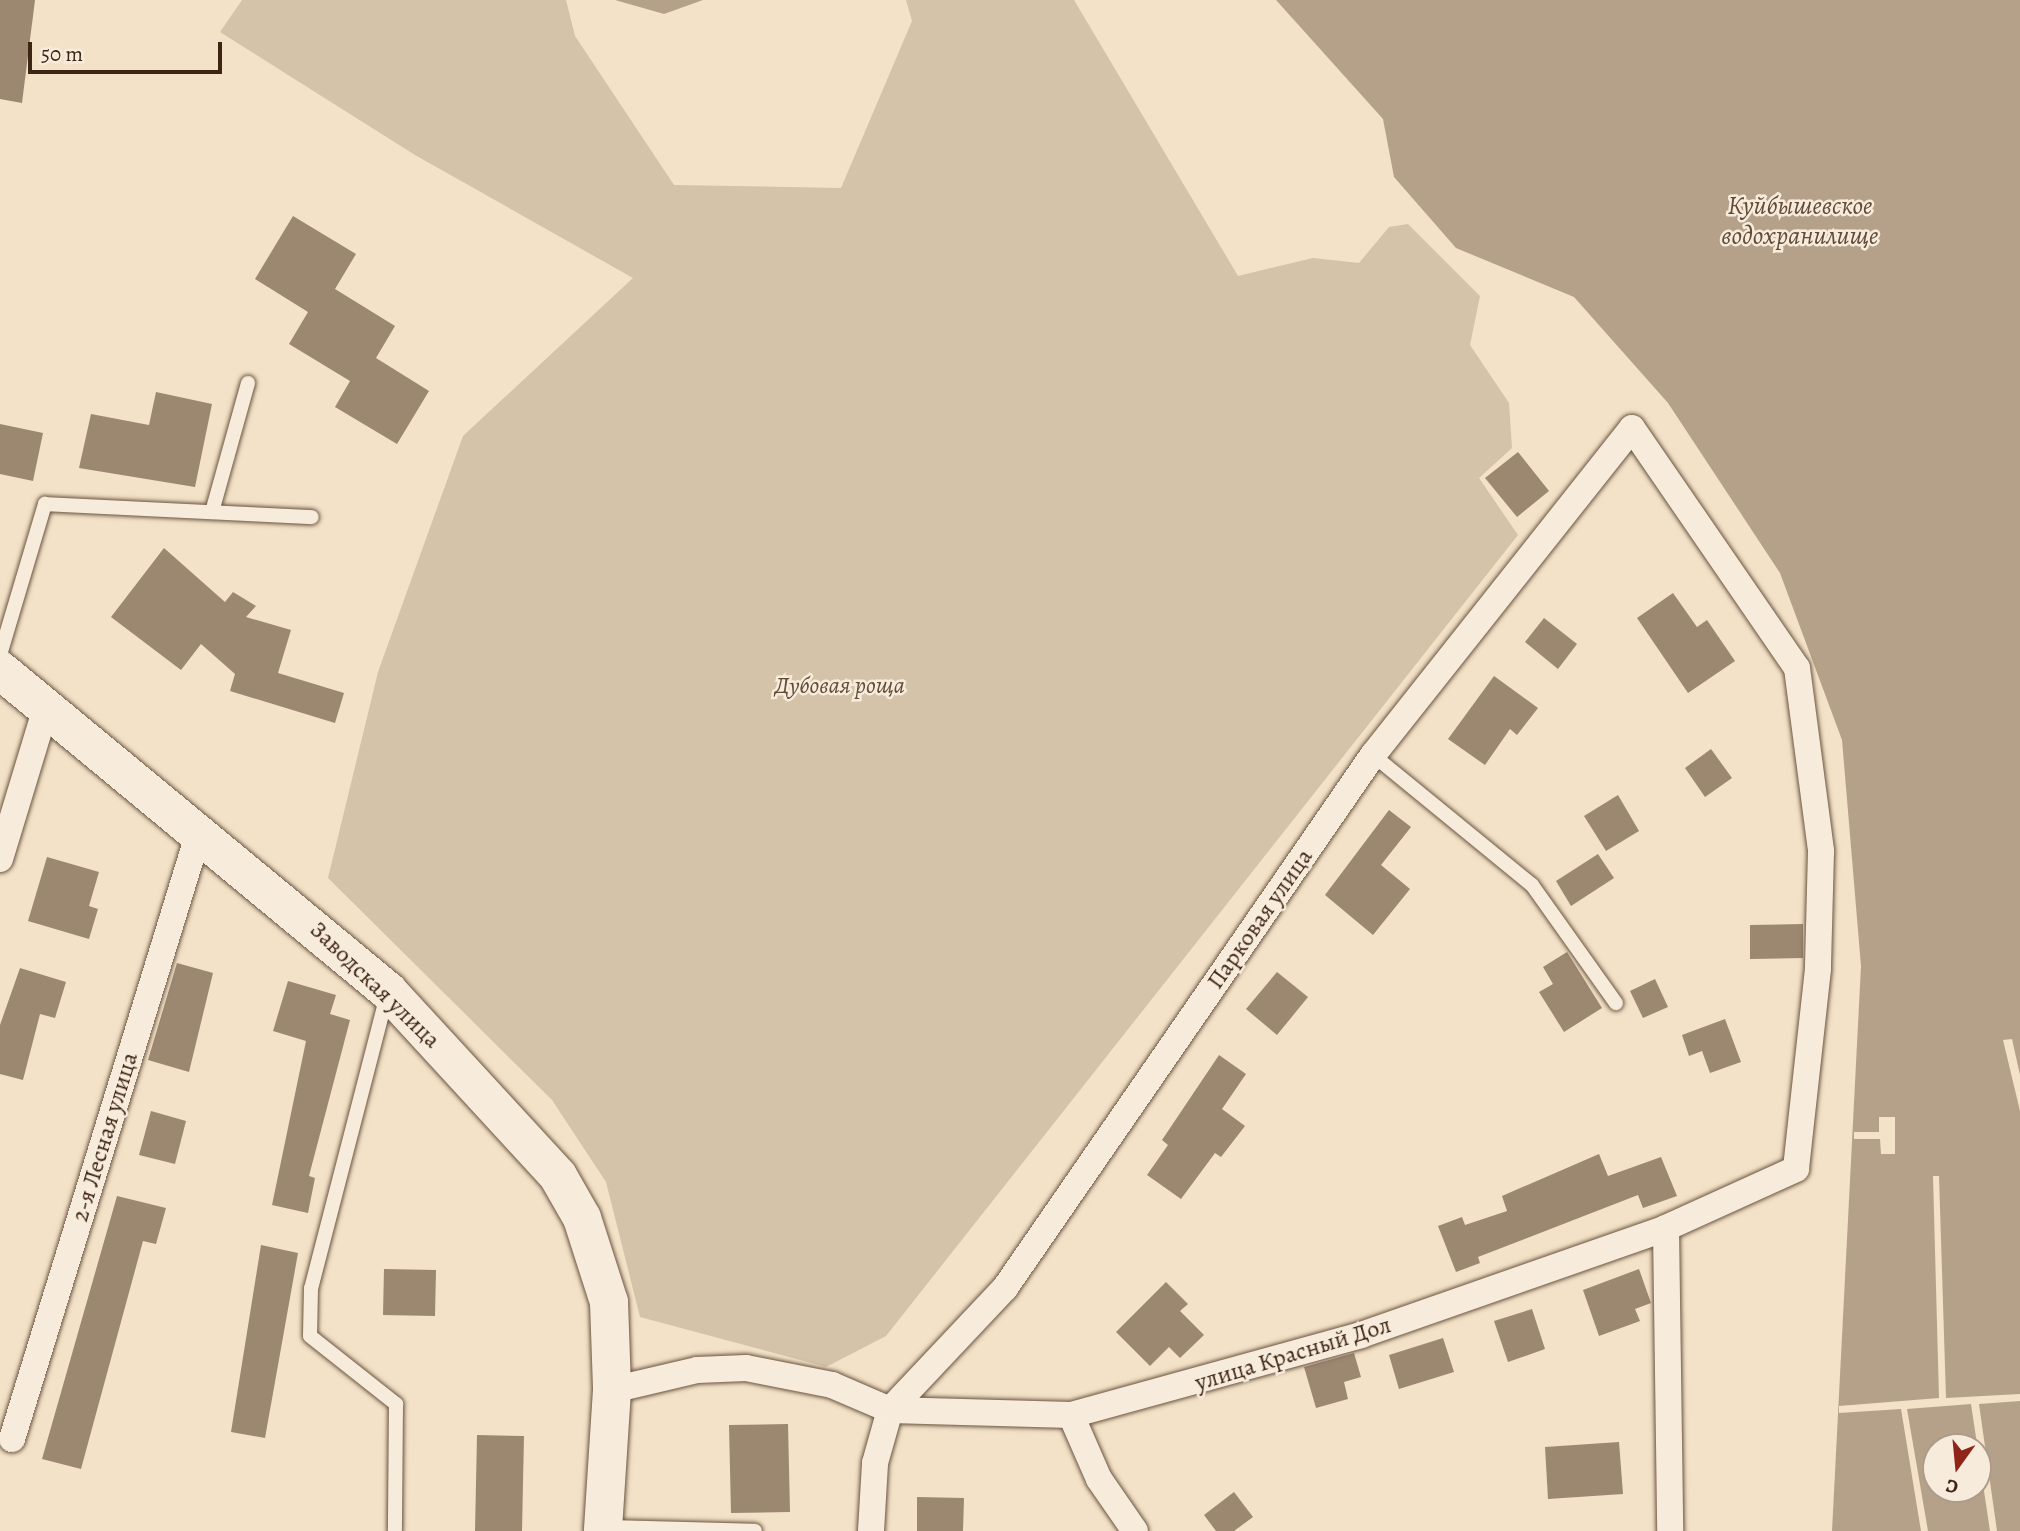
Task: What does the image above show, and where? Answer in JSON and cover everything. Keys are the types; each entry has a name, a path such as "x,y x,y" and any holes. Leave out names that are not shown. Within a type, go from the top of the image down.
{"main road":[{"name":"Заводская улица","path":"0,670 388,991 558,1176 582,1218 610,1302 612,1390 603,1529"}],"street":[{"name":"Парковая улица","path":"890,1410 1005,1288 1373,755 1632,428"},
{"name":"улица Красный Дол","path":"612,1390 697,1370 746,1368 832,1385 890,1410 1071,1415 1361,1335 1666,1227 1796,1169 1818,969 1821,851 1797,668 1632,428"},
{"path":"0,859 46,708"},
{"name":"2-я Лесная улица","path":"12,1439 198,835"},
{"path":"1666,1227 1670,1531"},
{"path":"871,1531 876,1463 890,1410"},
{"path":"1071,1415 1099,1479 1135,1531"}],"lane":[{"path":"212,512 248,383"},
{"path":"0,655 45,504 312,517"},
{"path":"1373,755 1532,885 1616,1003"},
{"path":"388,991 311,1288 310,1336 396,1404 395,1531"},
{"path":"603,1529 755,1531"}],"green space":[{"name":"Дубовая роща","path":"242,0 566,0 575,36 674,185 841,188 912,21 906,0 1074,0 1238,276 1313,258 1359,263 1389,227 1408,224 1480,296 1470,345 1509,403 1512,448 1479,478 1518,535 886,1336 826,1367 640,1317 606,1182 552,1100 328,878 378,672 463,436 633,278 415,155 220,32"}],"water":[{"path":"615,0 703,0 664,14"},
{"name":"Куйбышевское водохранилище","path":"1276,0 2020,0 2020,1531 1832,1531 1861,966 1842,740 1780,573 1668,403 1574,297 1456,248 1394,177 1383,119"}],"pier":[{"path":"2012,1039 2020,1075 2020,1111 2003,1040"},
{"path":"1879,1117 1895,1117 1895,1154 1881,1154 1880,1139 1854,1139 1854,1132 1879,1132"},
{"path":"1933,1176 1939,1176 1946,1398 2020,1394 2020,1401 1979,1404 1983,1433 1975,1433 1971,1404 1907,1409 1928,1531 1921,1531 1901,1409 1839,1413 1839,1406 1939,1398"},
{"path":"1992,1496 1997,1531 1990,1531 1986,1503 1992,1503"}],"building":[{"path":"0,0 35,0 22,103 0,99"},
{"path":"293,216 356,254 335,289 395,326 376,358 429,391 397,444 335,407 350,381 289,344 308,312 255,279"},
{"path":"156,392 212,404 195,487 79,468 91,414 149,425"},
{"path":"0,424 43,433 33,481 0,474"},
{"path":"1518,452 1549,491 1517,517 1485,478"},
{"path":"164,548 225,602 233,592 256,606 246,617 291,630 278,673 344,693 335,723 230,691 235,674 201,644 181,670 111,617"},
{"path":"1673,593 1697,627 1707,620 1735,661 1688,693 1637,618"},
{"path":"1544,618 1577,644 1558,669 1525,642"},
{"path":"1494,676 1538,708 1517,735 1510,729 1485,765 1448,739"},
{"path":"1711,749 1732,778 1705,797 1685,768"},
{"path":"1618,795 1639,831 1606,851 1584,816"},
{"path":"1389,810 1411,827 1381,865 1410,889 1373,935 1325,895"},
{"path":"1598,854 1614,878 1571,906 1556,881"},
{"path":"47,857 99,872 89,906 98,909 89,939 28,921"},
{"path":"1803,924 1803,958 1750,959 1750,925"},
{"path":"1567,952 1602,1008 1564,1032 1539,992 1553,984 1543,967"},
{"path":"177,963 213,973 189,1072 148,1060"},
{"path":"20,968 66,982 55,1018 40,1014 23,1080 0,1074 0,1025"},
{"path":"1277,972 1308,997 1277,1035 1246,1009"},
{"path":"1655,979 1668,1007 1643,1018 1630,991"},
{"path":"288,981 336,995 330,1014 350,1020 309,1176 315,1178 308,1213 272,1205 306,1041 273,1031"},
{"path":"1725,1019 1741,1062 1710,1073 1702,1051 1689,1056 1682,1035"},
{"path":"1219,1055 1246,1074 1222,1109 1245,1126 1221,1157 1215,1153 1181,1199 1147,1175 1168,1145 1162,1140"},
{"path":"151,1111 186,1121 175,1164 139,1155"},
{"path":"1599,1154 1608,1176 1661,1157 1677,1196 1643,1208 1638,1195 1478,1257 1480,1263 1456,1272 1438,1226 1462,1217 1465,1225 1507,1211 1502,1196"},
{"path":"117,1196 166,1208 156,1244 143,1241 81,1469 42,1459"},
{"path":"261,1245 298,1253 265,1438 231,1432"},
{"path":"384,1269 436,1270 435,1316 383,1315"},
{"path":"1639,1269 1651,1303 1635,1309 1640,1321 1599,1336 1583,1290"},
{"path":"1166,1282 1188,1304 1180,1311 1204,1335 1180,1358 1169,1347 1150,1366 1116,1332"},
{"path":"1532,1309 1545,1349 1508,1362 1494,1321"},
{"path":"1443,1338 1454,1372 1399,1389 1389,1355"},
{"path":"1354,1353 1361,1377 1344,1382 1348,1399 1316,1408 1304,1367"},
{"path":"788,1424 790,1512 731,1513 729,1425"},
{"path":"477,1435 524,1436 522,1531 475,1531"},
{"path":"1619,1442 1623,1494 1548,1499 1545,1447"},
{"path":"1234,1492 1253,1517 1234,1531 1216,1531 1204,1515"},
{"path":"917,1497 964,1498 963,1531 917,1531"}]}
